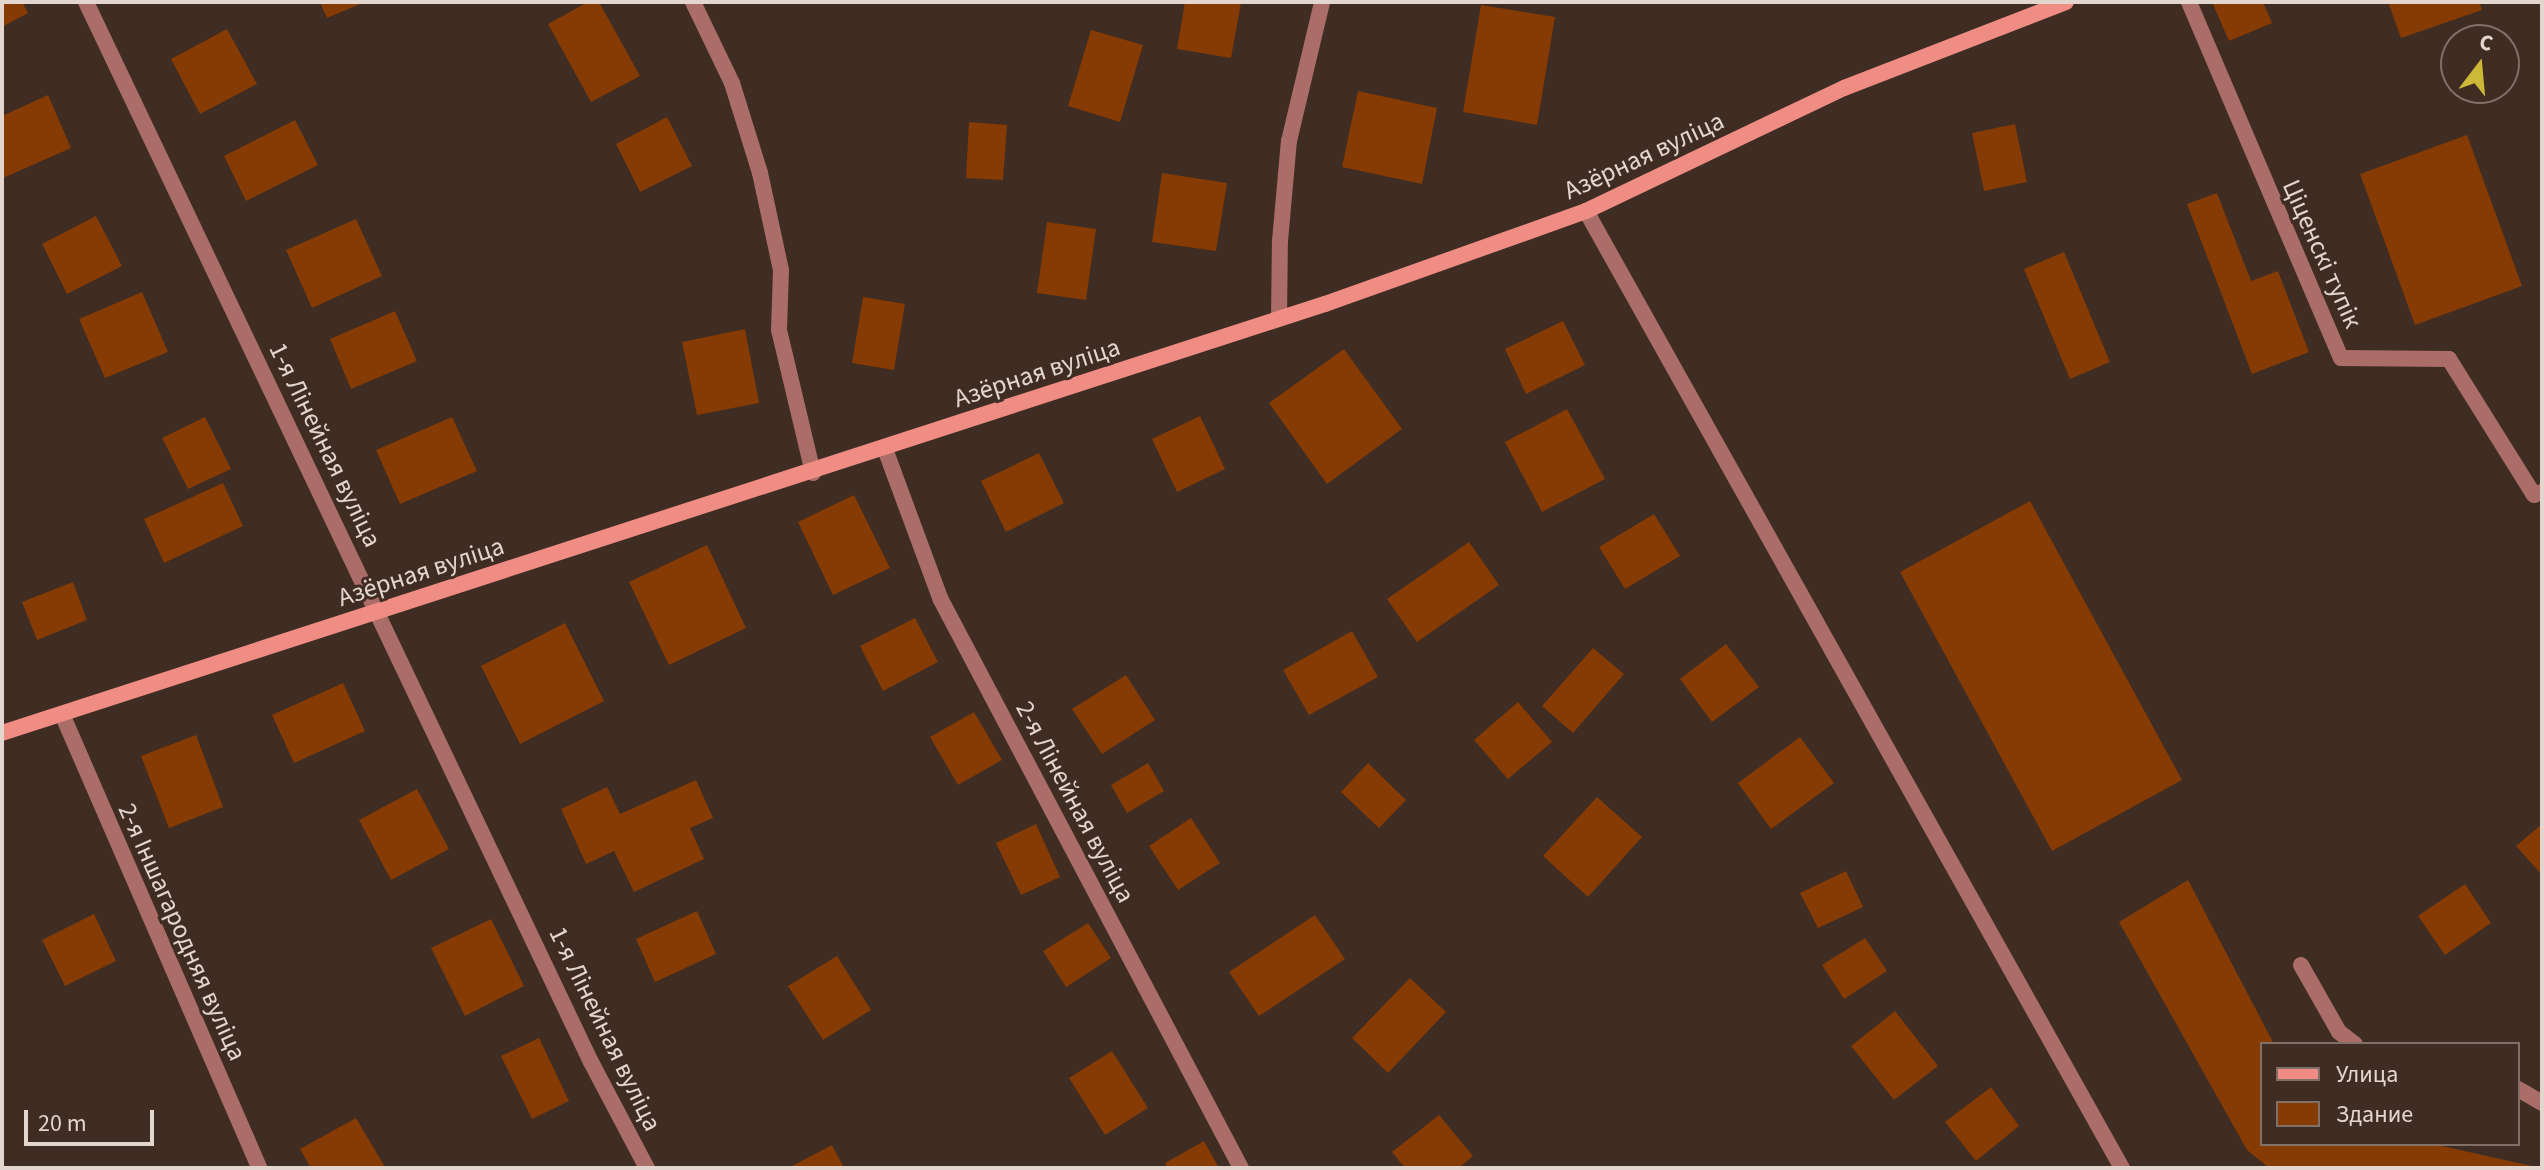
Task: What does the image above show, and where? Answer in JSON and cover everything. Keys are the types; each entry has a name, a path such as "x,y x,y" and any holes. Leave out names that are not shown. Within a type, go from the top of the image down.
{"street":[{"name":"1-я Лінейная вуліца","path":"86,2 591,1062 647,1168"},
{"path":"693,2 732,83 760,173 781,270 779,330 813,473"},
{"path":"1279,318 1289,141 1322,2"},
{"name":"Азёрная вуліца","path":"2,733 377,610 813,473 1279,318 1586,211 1844,88 2066,2"},
{"name":"Ціценскі тупік","path":"2189,2 2341,358 2449,359 2534,495 2542,492"},
{"path":"1586,211 2122,1168"},
{"name":"2-я Лінейная вуліца","path":"885,449 941,600 1241,1168"},
{"name":"2-я Іншагародняя вуліца","path":"62,714 259,1168"},
{"path":"2301,965 2339,1032 2352,1042"},
{"path":"2520,1090 2542,1103"}],"building":[{"path":"2,2 22,2 28,13 2,27"},
{"path":"320,2 365,2 327,18"},
{"path":"588,2 599,2 640,76 591,102 548,24"},
{"path":"1185,2 1241,3 1231,58 1177,49"},
{"path":"2212,2 2263,2 2272,23 2229,41"},
{"path":"2388,2 2479,2 2482,10 2401,38"},
{"path":"1481,5 1555,17 1537,125 1463,112"},
{"path":"227,29 257,84 200,114 171,59"},
{"path":"1091,30 1143,45 1120,122 1068,106"},
{"path":"1358,91 1437,108 1422,184 1342,167"},
{"path":"48,95 71,148 3,178 2,116"},
{"path":"667,117 692,166 640,192 616,144"},
{"path":"295,120 318,165 246,201 224,156"},
{"path":"969,122 1007,125 1003,180 966,178"},
{"path":"2015,124 2027,182 1984,191 1972,133"},
{"path":"2467,135 2522,286 2415,325 2360,174"},
{"path":"1162,173 1227,183 1216,251 1152,242"},
{"path":"2217,193 2251,281 2278,271 2309,352 2252,374 2187,204"},
{"path":"96,216 122,266 67,294 42,244"},
{"path":"356,219 382,276 312,308 286,250"},
{"path":"1047,222 1096,229 1086,300 1037,293"},
{"path":"2064,252 2110,362 2070,379 2024,269"},
{"path":"142,292 168,352 105,378 79,319"},
{"path":"863,297 905,304 894,370 852,363"},
{"path":"395,311 417,361 351,389 330,339"},
{"path":"1563,321 1585,365 1526,394 1505,349"},
{"path":"745,329 759,403 697,415 682,342"},
{"path":"1344,349 1402,429 1327,484 1269,403"},
{"path":"1567,409 1605,479 1542,512 1505,442"},
{"path":"1200,416 1225,469 1177,492 1152,439"},
{"path":"205,417 231,469 188,489 162,438"},
{"path":"452,417 477,471 400,504 376,450"},
{"path":"1039,453 1064,503 1006,532 981,481"},
{"path":"223,483 243,526 164,563 144,519"},
{"path":"854,495 890,568 833,595 798,522"},
{"path":"2030,501 2182,780 2052,851 1900,572"},
{"path":"1654,514 1680,556 1625,589 1599,547"},
{"path":"1469,542 1499,585 1417,642 1387,599"},
{"path":"707,545 746,628 669,665 629,582"},
{"path":"73,582 87,620 37,640 22,602"},
{"path":"915,618 938,662 883,691 860,646"},
{"path":"565,623 604,701 520,744 481,666"},
{"path":"1352,631 1378,677 1309,715 1283,670"},
{"path":"1726,644 1759,687 1712,722 1680,679"},
{"path":"1593,648 1624,674 1573,733 1542,706"},
{"path":"1126,675 1155,720 1102,754 1072,709"},
{"path":"343,683 365,731 294,763 272,715"},
{"path":"1518,702 1552,742 1508,779 1474,740"},
{"path":"974,712 1002,760 958,785 930,737"},
{"path":"196,735 223,807 169,828 141,756"},
{"path":"1800,737 1834,783 1771,829 1738,783"},
{"path":"1148,763 1164,791 1127,813 1111,785"},
{"path":"1368,763 1406,800 1379,828 1341,792"},
{"path":"696,780 713,818 690,828 704,859 634,892 614,851 586,864 561,809 607,787 620,814"},
{"path":"417,789 449,849 391,880 359,820"},
{"path":"1597,797 1642,837 1588,897 1543,856"},
{"path":"1191,818 1220,863 1178,890 1149,846"},
{"path":"1036,824 1060,877 1021,895 996,843"},
{"path":"2542,824 2542,875 2516,846"},
{"path":"1846,871 1863,907 1818,928 1800,893"},
{"path":"2188,880 2273,1042 2260,1042 2260,1146 2442,1146 2541,1168 2269,1168 2247,1150 2119,922"},
{"path":"2465,884 2491,923 2445,955 2418,916"},
{"path":"697,911 716,954 655,982 636,939"},
{"path":"94,914 116,961 65,986 42,940"},
{"path":"1315,915 1345,959 1259,1016 1229,972"},
{"path":"491,919 524,986 465,1016 431,948"},
{"path":"1088,923 1111,958 1066,987 1043,951"},
{"path":"1865,938 1887,971 1844,999 1822,965"},
{"path":"837,956 871,1010 823,1040 788,986"},
{"path":"1410,978 1446,1012 1388,1073 1352,1038"},
{"path":"1895,1011 1938,1066 1894,1100 1851,1046"},
{"path":"539,1038 569,1101 532,1119 501,1056"},
{"path":"1112,1051 1148,1108 1105,1135 1069,1078"},
{"path":"1991,1087 2019,1126 1976,1161 1945,1122"},
{"path":"1439,1115 1473,1156 1459,1168 1405,1168 1392,1152"},
{"path":"356,1118 385,1167 311,1168 300,1149"},
{"path":"1204,1141 1219,1168 1168,1168 1165,1163"},
{"path":"832,1145 844,1168 788,1168"}]}
